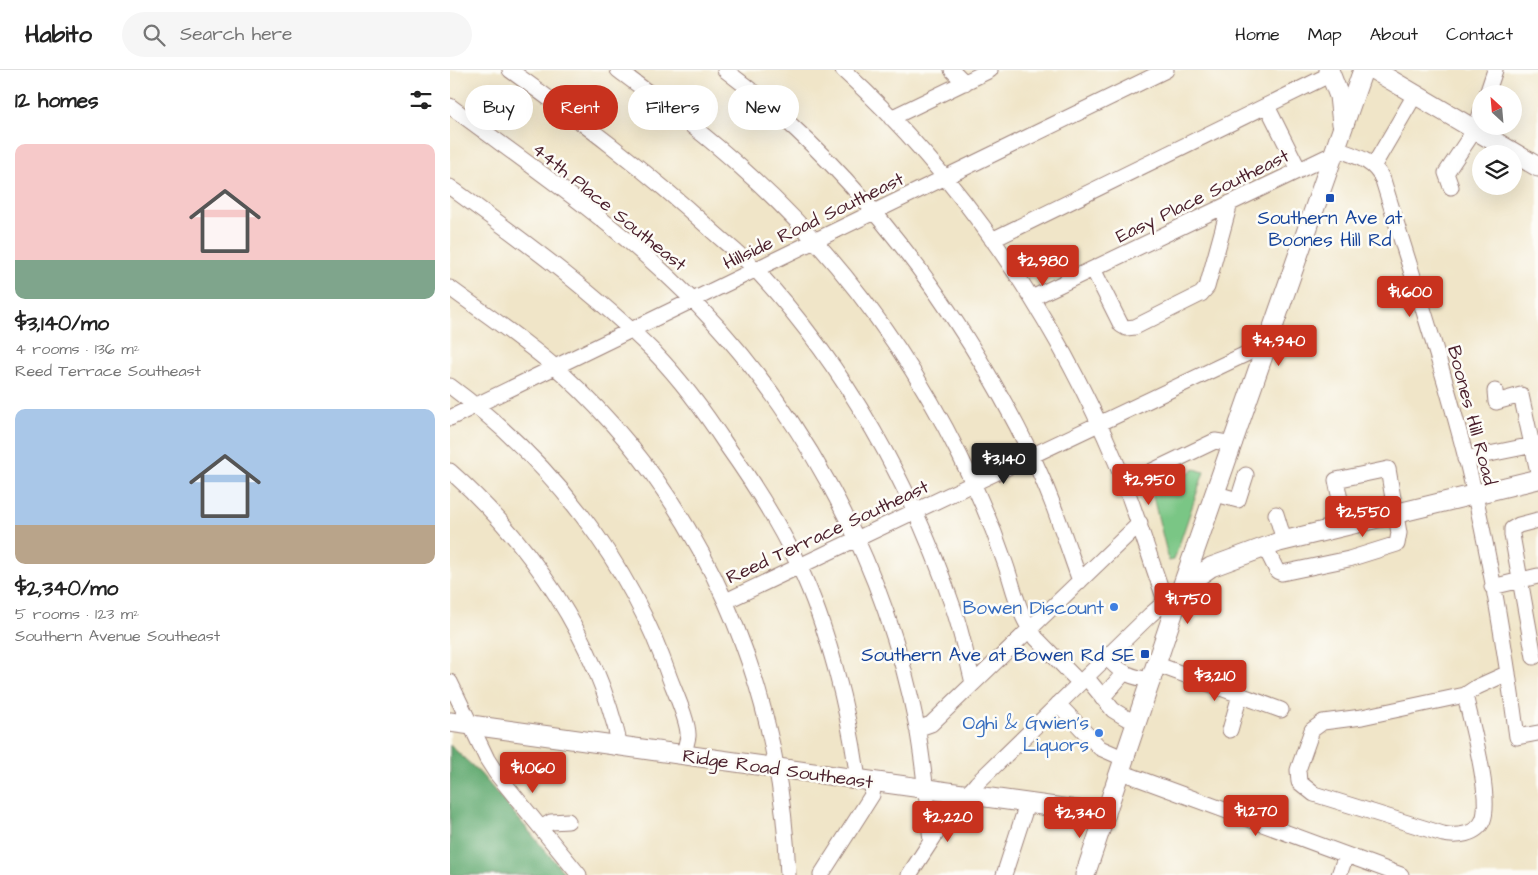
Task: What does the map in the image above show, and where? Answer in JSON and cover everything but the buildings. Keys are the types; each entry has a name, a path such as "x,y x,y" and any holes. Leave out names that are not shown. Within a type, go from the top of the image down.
{"main road":[{"path":"1085,875 1155,672 1169,610 1182,587 1234,444 1363,70"},
{"path":"1374,70 1416,93 1472,117"},
{"path":"1330,72 1342,113 1338,145"},
{"path":"1498,135 1538,167"},
{"path":"1182,587 1211,567 1284,540 1538,479"},
{"name":"Ridge Road Southeast","path":"450,722 1106,814"}],"street":[{"path":"510,70 662,185 755,270 810,334 841,377 877,437 914,510 931,547 955,612 973,683"},
{"path":"618,70 730,158 770,194 851,284 899,350 938,415 973,483 994,532 1022,614 1030,629 1113,710 1126,718"},
{"path":"725,70 755,92 793,126 875,212 957,323 993,381 1032,455 1080,581"},
{"path":"843,70 892,118 944,178 992,240 1032,298 1074,373 1099,424 1140,523 1169,610 1106,658 966,795 931,841 909,875"},
{"path":"952,70 965,82"},
{"path":"892,118 990,70"},
{"name":"Hillside Road Southeast","path":"450,418 1166,70"},
{"path":"1491,85 1496,70"},
{"path":"992,240 1267,106 1330,72"},
{"path":"1338,145 1374,165 1416,93"},
{"name":"44th Place Southeast","path":"450,106 614,230 692,300 737,350 786,414 824,476 856,539 889,623 917,728 931,841"},
{"path":"1267,106 1299,170"},
{"path":"1451,188 1446,173 1472,131"},
{"name":"Easy Place Southeast","path":"1032,298 1299,170 1338,145"},
{"name":"Boones Hill Road","path":"1374,165 1383,180 1436,352 1474,494 1508,668 1517,737 1538,733"},
{"path":"450,187 569,276 657,355 718,431 758,490 799,566 816,610 866,781 872,795 821,875"},
{"path":"1093,269 1121,325 1126,328 1135,327 1201,294 1207,287 1230,203"},
{"path":"450,288 555,367 610,423 654,478 693,536 726,600 753,669 778,768 784,806 788,875"},
{"name":"Reed Terrace Southeast","path":"726,600 1269,343"},
{"path":"450,386 476,406 546,470 578,509 642,610 662,654 688,735 684,755"},
{"path":"1495,391 1496,402 1521,395 1536,444 1538,472"},
{"path":"1125,484 1215,441 1234,444"},
{"path":"1465,459 1536,444"},
{"path":"1265,547 1277,571 1282,573 1390,548 1397,544 1400,539 1397,512 1388,468 1336,480 1345,524"},
{"path":"450,472 504,526 534,563 563,606 595,670 609,707 620,746"},
{"path":"1216,494 1238,500 1246,475"},
{"path":"1276,514 1284,540"},
{"path":"1465,695 1486,799 1483,819 1480,826 1474,830 1454,836 1443,834 1314,794 1299,782 1298,770 1312,730 1323,722 1362,718 1465,695 1508,668 1536,657 1520,580 1512,529 1519,524 1538,520"},
{"path":"917,728 931,724 1140,523"},
{"path":"1492,586 1538,576"},
{"path":"1106,658 1116,669 1136,678 1155,672 1240,695 1282,710"},
{"path":"1102,698 1124,673"},
{"path":"450,682 470,725 496,773 579,875"},
{"path":"1230,730 1240,695"},
{"path":"1058,704 1100,748 1123,766 1401,875"},
{"path":"1004,875 1027,804"},
{"path":"541,828 552,822 568,821"},
{"path":"1339,875 1346,855"}],"green space":[{"path":"1195,469 1204,472 1174,560 1169,561 1152,493"},
{"path":"450,745 480,773 566,875 450,875"}],"place":[{"name":"Southern Ave at Boones Hill Rd","path":"1330,198"},
{"name":"Bowen Discount","path":"1114,607"},
{"name":"Southern Ave at Bowen Rd SE","path":"1145,654"},
{"name":"Oghi & Gwien's Liquors","path":"1099,733"}]}
